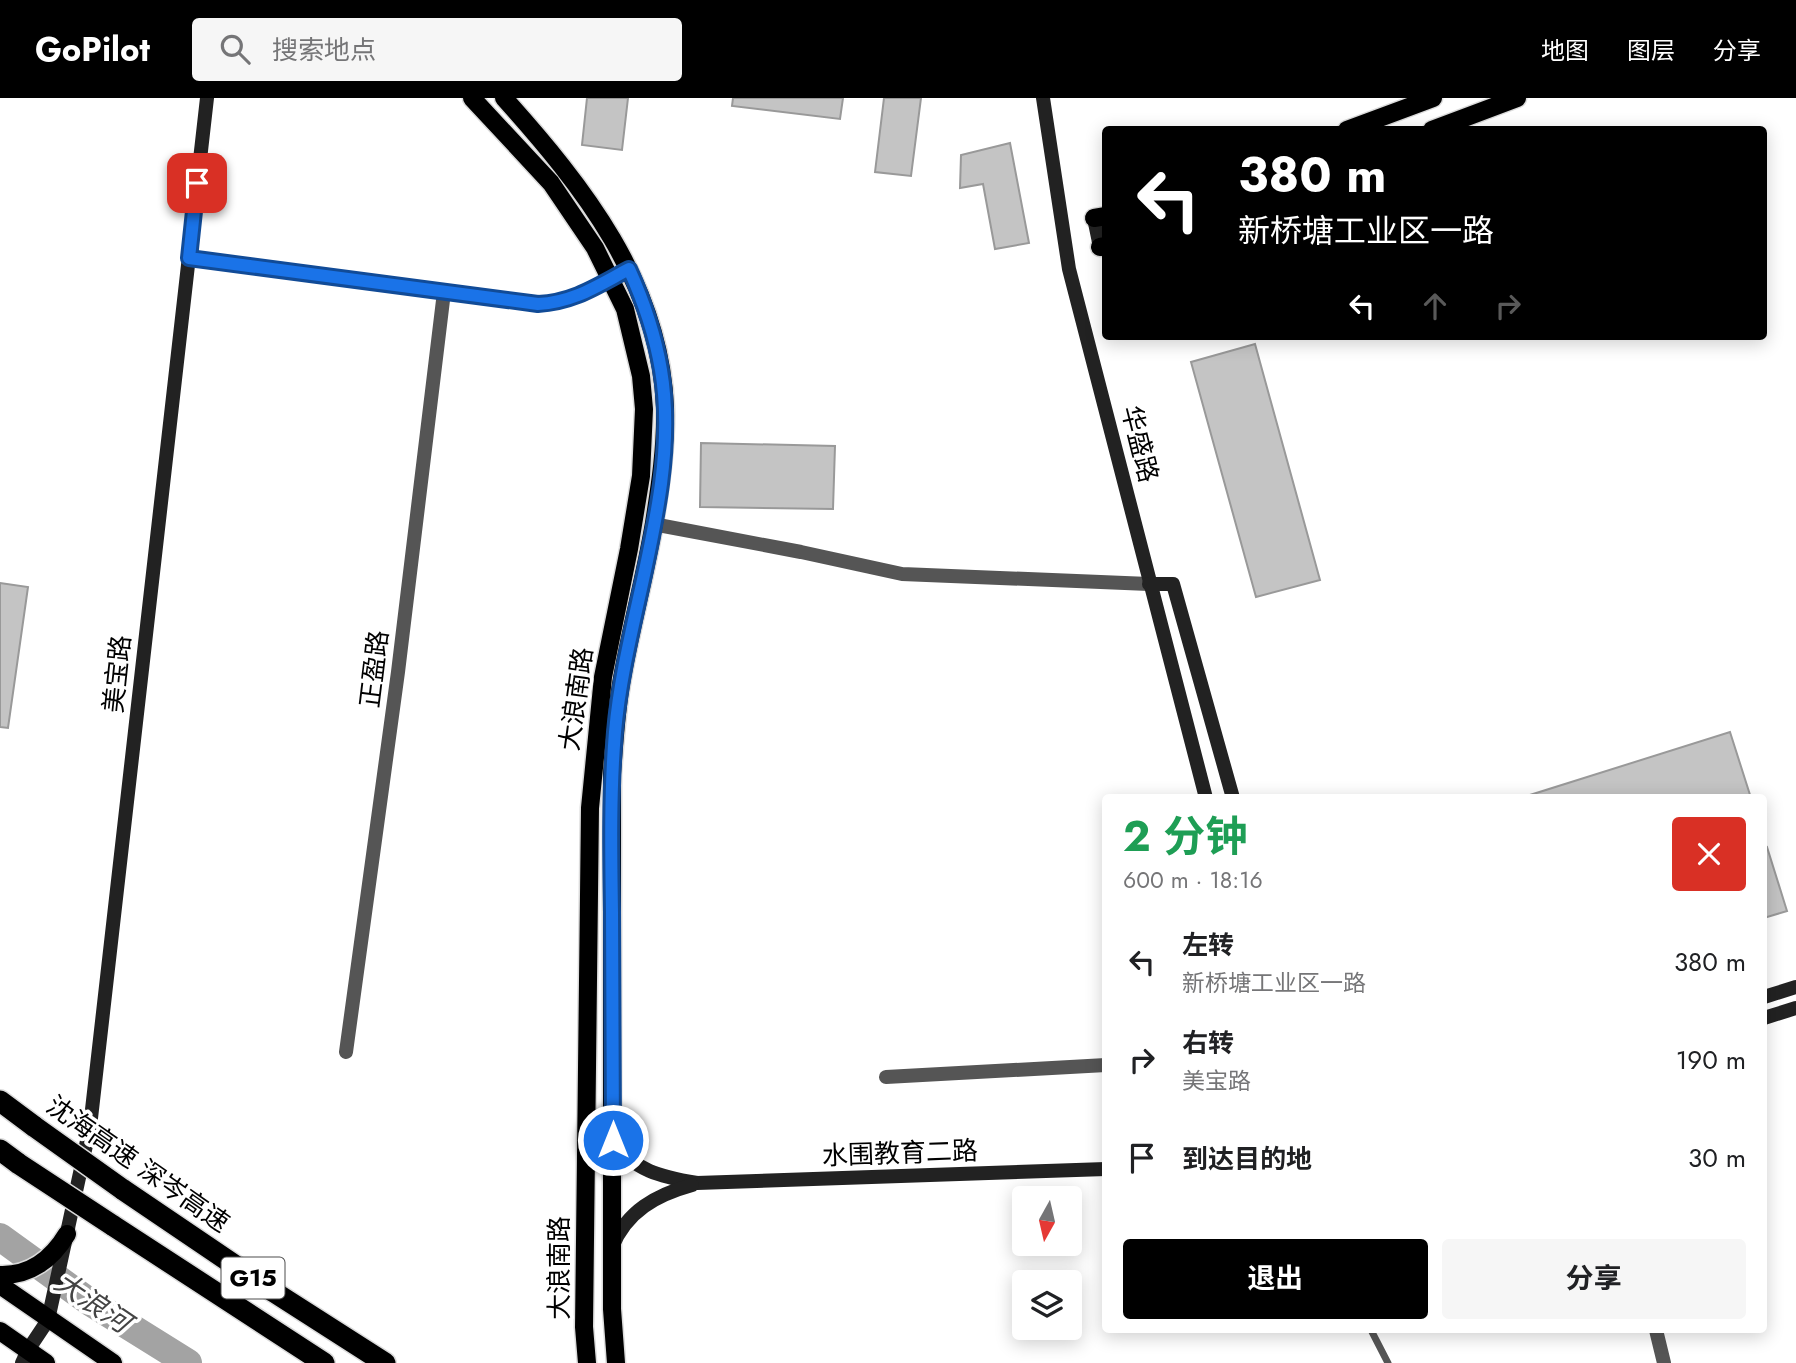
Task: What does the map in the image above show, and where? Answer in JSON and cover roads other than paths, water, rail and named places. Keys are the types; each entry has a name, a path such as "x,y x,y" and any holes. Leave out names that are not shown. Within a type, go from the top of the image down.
{"highway":[{"name":"沈海高速 深岑高速","path":"0,1101 122,1189 385,1363"},
{"name":"G15","path":"0,1150 324,1363"}],"main road":[{"name":"大浪南路","path":"472,98 551,183 583,229 625,309 641,376 644,442 642,476 603,677 590,808 584,1326 587,1357"},
{"name":"大浪南路","path":"504,98 567,171 594,207 643,300 662,371 664,440 653,524 620,686 612,774 611,1250 615,1356"},
{"path":"1358,126 1433,98"},
{"path":"1443,126 1517,98"},
{"path":"0,1275 29,1270 62,1245"},
{"path":"0,1285 113,1363"},
{"path":"0,1331 25,1357 46,1363"},
{"path":"587,1357 615,1356"}],"street":[{"name":"美宝路","path":"48,1320 56,1289 62,1245 90,1127 207,98"},
{"name":"华盛路","path":"1042,98 1069,269 1205,794"},
{"path":"1100,217 1102,237"},
{"path":"189,258 538,304 560,303 629,269"},
{"name":"正盈路","path":"346,1052 395,699 444,292"},
{"path":"653,524 902,574 1173,584 1232,794"},
{"path":"1767,996 1796,987"},
{"path":"1767,1017 1796,1008"},
{"path":"887,1077 1102,1065"},
{"path":"613,1140 626,1158 644,1170 697,1184"},
{"name":"水围教育二路","path":"697,1184 1102,1170"},
{"path":"611,1250 628,1221 650,1200 666,1192 697,1184"},
{"path":"25,1357 48,1320"},
{"path":"1657,1333 1664,1363"}],"lane":[{"path":"1373,1333 1388,1363"}],"waterway":[{"name":"大浪河","path":"0,1237 87,1300 188,1363"}]}
